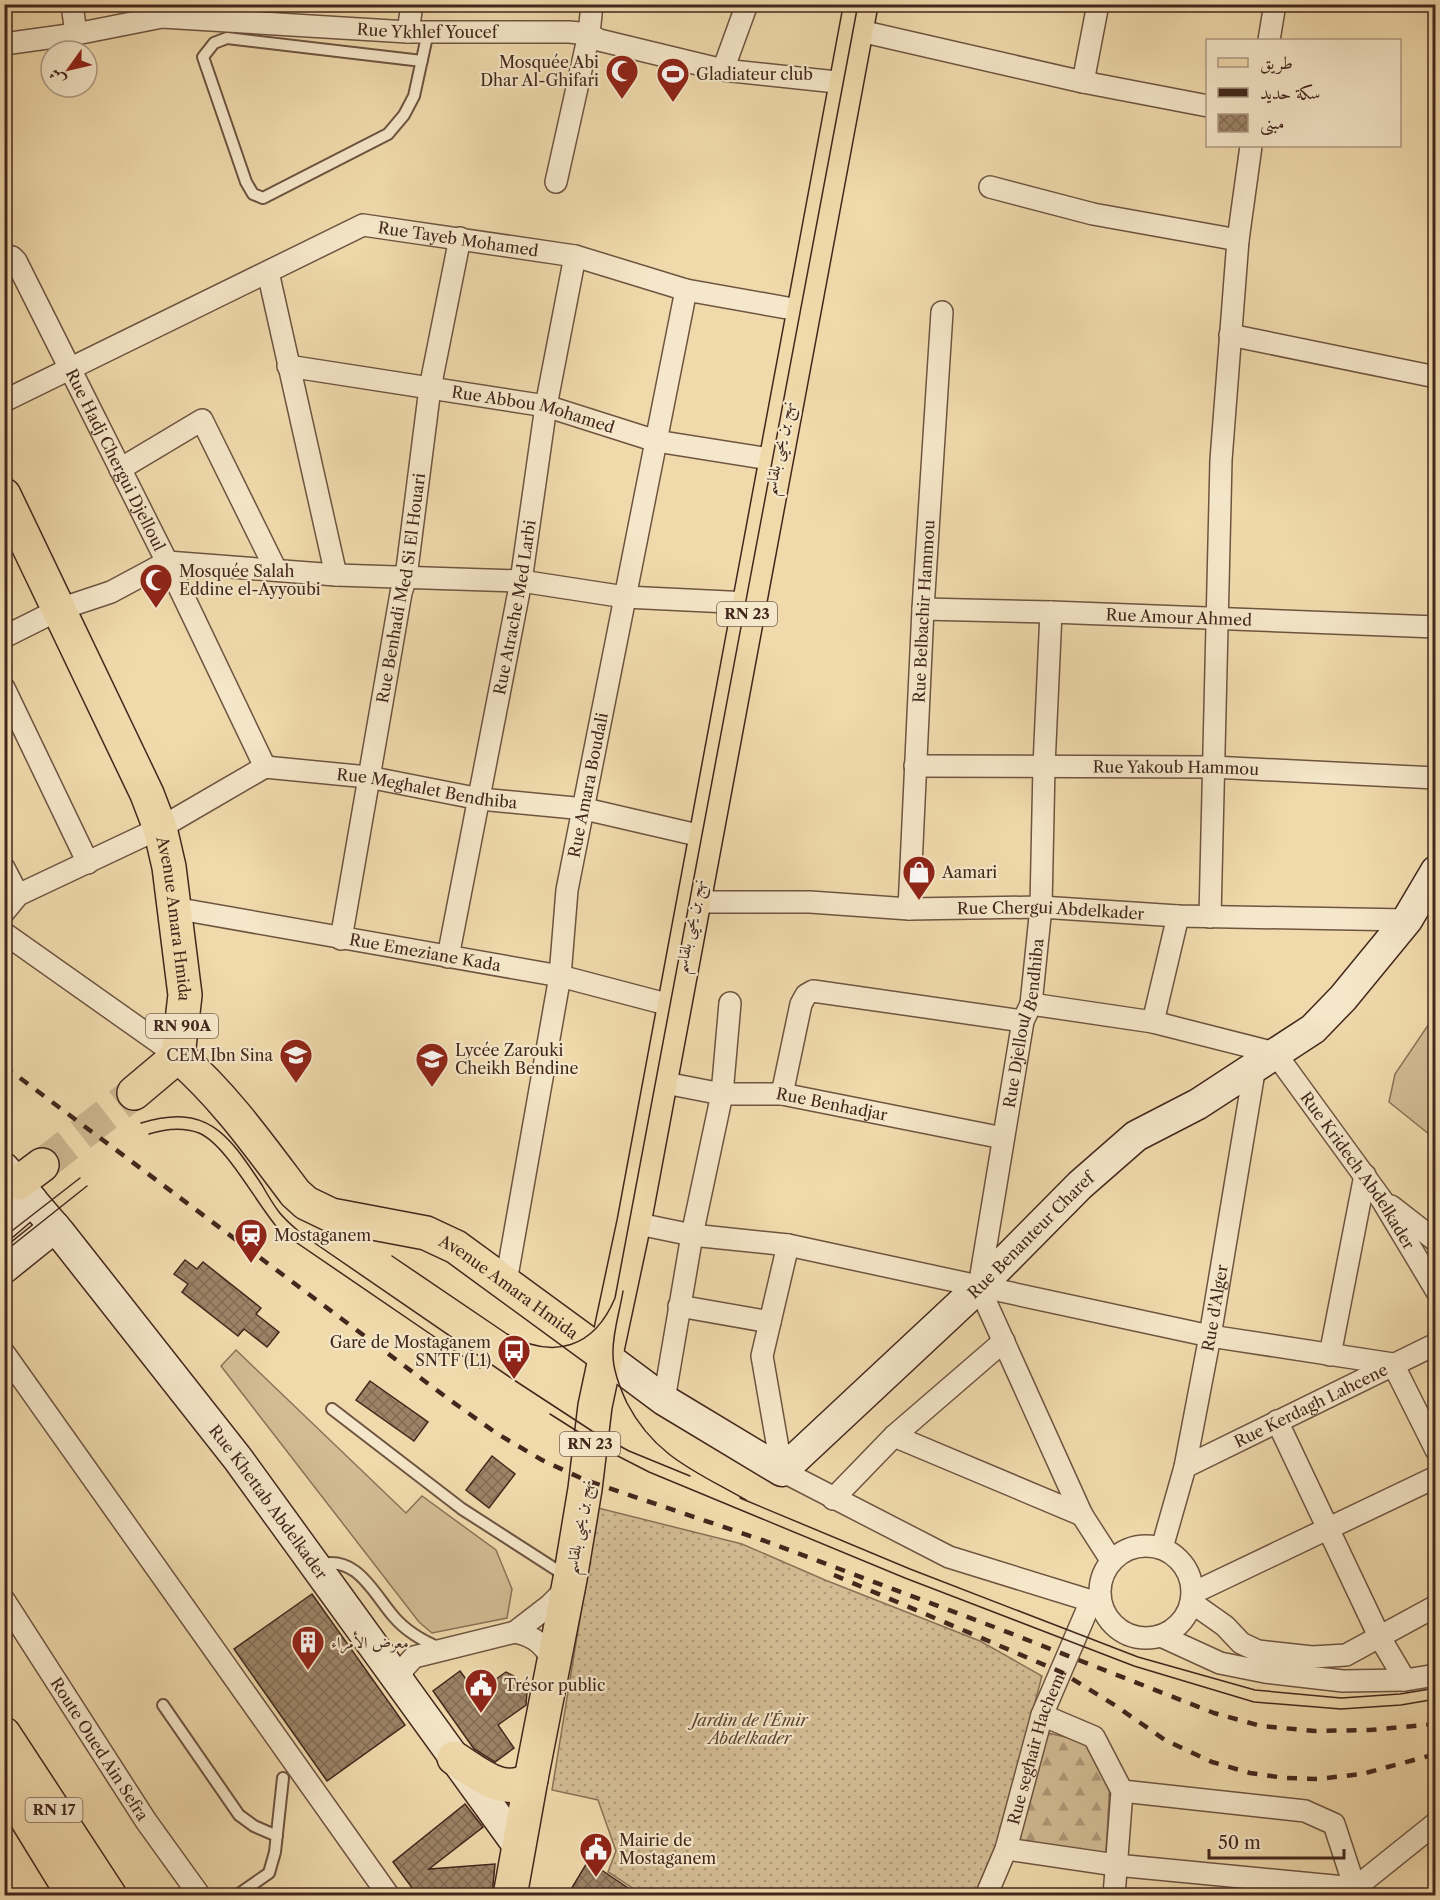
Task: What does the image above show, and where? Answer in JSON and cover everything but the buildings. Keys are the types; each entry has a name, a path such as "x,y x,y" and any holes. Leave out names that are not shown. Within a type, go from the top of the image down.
{"main road":[{"name":"نهج بن يحيى بلقاسم","path":"519,1847 569,1583 585,1489 595,1406 634,1223 859,17"},
{"name":"Avenue Amara Hmida","path":"4,495 147,794 160,828 169,867 185,995 178,1056 202,1076 233,1111 295,1193 306,1203 331,1215 426,1233 456,1246 605,1356"},
{"name":"Rue Benanteur Charef","path":"782,1472 979,1287 1080,1185 1136,1136 1198,1104 1313,1029 1421,921 1436,872"},
{"path":"134,1093 178,1056"},
{"path":"4,1224 24,1179"},
{"name":"Rue Khettab Abdelkader","path":"24,1179 55,1227 238,1459 519,1847"},
{"path":"12,1262 55,1227"},
{"path":"605,1356 664,1400 782,1472"},
{"name":"RN 17","path":"4,1734 94,1893"},
{"path":"454,1758 491,1782 513,1786 531,1779"},
{"name":"RN 17","path":"4,1782 94,1893"},
{"name":"RN 23","path":"510,1896 519,1847"}],"street":[{"path":"72,4 76,34"},
{"path":"412,4 418,32"},
{"path":"556,182 590,34 592,4"},
{"path":"1083,82 1098,4"},
{"path":"1269,39 1275,4"},
{"path":"723,70 743,5"},
{"name":"Rue Ykhlef Youcef","path":"4,44 76,34 161,11 418,32 590,34 599,40 723,70 846,83"},
{"path":"859,17 1083,82 1206,106"},
{"path":"1210,917 1221,460 1238,240 1251,147"},
{"path":"990,187 1093,214 1238,240"},
{"name":"Rue Tayeb Mohamed","path":"4,401 363,225 575,256 686,290 804,311"},
{"name":"Rue Benhadi Med Si El Houari","path":"341,939 401,592 406,578 430,388 460,238"},
{"name":"Rue Atrache Med Larbi","path":"448,957 520,581 546,406 575,256"},
{"name":"Rue Hadj Chergui Djelloul","path":"4,258 12,257 16,261 167,562 265,767"},
{"path":"268,272 336,574"},
{"name":"Rue Amara Boudali","path":"506,1282 560,976 567,891 686,290"},
{"name":"Rue Belbachir Hammou","path":"909,909 915,766 942,312"},
{"path":"1230,335 1436,377"},
{"name":"Rue Abbou Mohamed","path":"288,366 546,406 656,441 776,460"},
{"path":"120,469 202,420 276,570"},
{"path":"4,637 60,609 111,592 167,562 406,578 520,581 625,597 749,603"},
{"name":"Rue Amour Ahmed","path":"924,609 1436,627"},
{"name":"Rue Djelloul Bendhiba","path":"979,1287 1003,1138 1027,1013 1041,907 1051,612"},
{"path":"4,688 88,863"},
{"name":"Rue Yakoub Hammou","path":"915,766 1212,767 1436,778"},
{"path":"4,912 18,895 160,828 265,767"},
{"name":"Rue Meghalet Bendhiba","path":"265,767 368,777 480,799 585,809 706,837"},
{"path":"4,868 18,895"},
{"name":"Rue Chergui Abdelkader","path":"693,902 810,902 909,909 1041,907 1178,916 1421,921"},
{"name":"Rue Emeziane Kada","path":"174,908 560,976 674,1006"},
{"path":"1153,1022 1178,916"},
{"path":"4,933 178,1056"},
{"path":"782,1094 801,1004 806,995 813,991 1027,1013 1153,1022 1265,1060"},
{"path":"664,1400 692,1235 722,1094 730,1003"},
{"name":"Rue Kridech Abdelkader","path":"1265,1060 1365,1175 1436,1290"},
{"name":"Rue d'Alger","path":"1162,1548 1185,1467 1265,1060"},
{"name":"Rue Benhadjar","path":"660,1082 722,1094 782,1094 1003,1138"},
{"path":"1330,1355 1365,1175"},
{"path":"1382,1200 1436,1241"},
{"path":"634,1223 692,1235 788,1245 1210,1336 1393,1364 1436,1450"},
{"path":"788,1245 762,1356 782,1472 949,1557 1096,1603 1118,1629 1132,1636 1147,1638 1161,1636 1175,1628 1186,1617 1192,1598 1191,1579 1184,1565 1174,1555 1162,1548 1149,1545 1135,1546 1112,1560 1103,1574 1096,1603"},
{"path":"979,1287 1082,1515 1112,1560"},
{"path":"679,1306 770,1322"},
{"path":"833,1499 894,1437 1004,1341"},
{"name":"Rue Kerdagh Lahcene","path":"1185,1467 1436,1344"},
{"path":"4,1353 389,1896"},
{"path":"1277,1421 1379,1636 1405,1680"},
{"path":"894,1437 1082,1515"},
{"path":"1192,1598 1436,1477"},
{"path":"399,1682 408,1662 420,1654 515,1632 550,1605 569,1583"},
{"path":"1192,1598 1241,1642 1258,1651 1312,1657 1346,1655 1436,1606"},
{"name":"Route Oued Ain Sefra","path":"4,1600 146,1821 200,1896"},
{"name":"Rue seghair Hachemi","path":"986,1896 1006,1849 1042,1714 1096,1603"},
{"path":"515,1632 535,1639 550,1655 554,1666"},
{"path":"1161,1636 1191,1652 1220,1663 1265,1672 1343,1681 1405,1680 1436,1675"},
{"path":"367,1637 387,1647 420,1654"},
{"path":"1042,1714 1094,1737 1122,1791 1114,1896"},
{"path":"1122,1791 1305,1811 1334,1824 1359,1892"},
{"path":"1006,1849 1247,1887 1359,1892 1436,1823"}],"lane":[{"path":"418,32 422,61 414,96 404,115 388,134 263,198 253,194 246,182 203,57 214,44 226,38 422,61"},
{"path":"332,1409 462,1509 569,1583"},
{"path":"316,1566 335,1563 354,1570 366,1580 405,1628 430,1644 443,1649"},
{"path":"163,1705 239,1815 254,1826 276,1836"},
{"path":"236,1896 269,1873 275,1852 283,1778"}],"green space":[{"path":"1435,1015 1435,1139 1389,1102 1395,1074"},
{"path":"236,1350 406,1513 422,1496 496,1550 512,1589 507,1618 432,1633 419,1622 221,1366"},
{"name":"Jardin de l'Émir Abdelkader","path":"598,1508 742,1544 825,1580 980,1641 1042,1676 994,1854 974,1895 643,1895 608,1872 616,1851 598,1800 552,1790"},
{"path":"1048,1733 1087,1742 1110,1782 1106,1853 1017,1843"}],"tunnel":[{"path":"42,1165 134,1093"}],"tram line":[{"path":"392,1256 507,1334 524,1342 541,1346 556,1347 584,1338 596,1328 615,1298 858,4"},
{"path":"141,1123 183,1117 200,1120 214,1127 238,1151 282,1215 303,1235 592,1431 629,1451 690,1476"},
{"path":"149,1134 180,1129 199,1133 210,1140 231,1163 281,1232 480,1368"},
{"path":"4,1237 80,1178"},
{"path":"4,1252 87,1186"},
{"path":"623,1291 615,1331 613,1361 619,1385 638,1422 664,1450 679,1461 746,1500"},
{"path":"550,1414 610,1452 649,1472 905,1578 1134,1666 1254,1702 1341,1709 1401,1705 1436,1699"},
{"path":"740,1498 910,1569 1138,1657 1255,1690 1341,1698 1400,1694 1436,1688"}],"railway":[{"path":"4,1066 496,1433 542,1460 585,1480 765,1541 1214,1713 1261,1726 1315,1731 1370,1730 1436,1724"},
{"path":"834,1575 1061,1672 1165,1740 1212,1762 1250,1773 1285,1778 1318,1779 1362,1774 1436,1754"}],"place":[{"name":"Mosquée Abi Dhar Al-Ghifari","path":"622,100"},
{"name":"Gladiateur club","path":"673,103"},
{"name":"Mosquée Salah Eddine el-Ayyoubi","path":"156,609"},
{"name":"Aamari","path":"919,901"},
{"name":"CEM Ibn Sina","path":"296,1084"},
{"name":"Lycée Zarouki Cheikh Bendine","path":"432,1088"},
{"name":"Mostaganem","path":"251,1264"},
{"name":"Gare de Mostaganem SNTF (L1)","path":"514,1380"},
{"name":"معرض الأمراء","path":"308,1671"},
{"name":"Trésor public","path":"481,1714"},
{"name":"Mairie de Mostaganem","path":"596,1878"}]}
